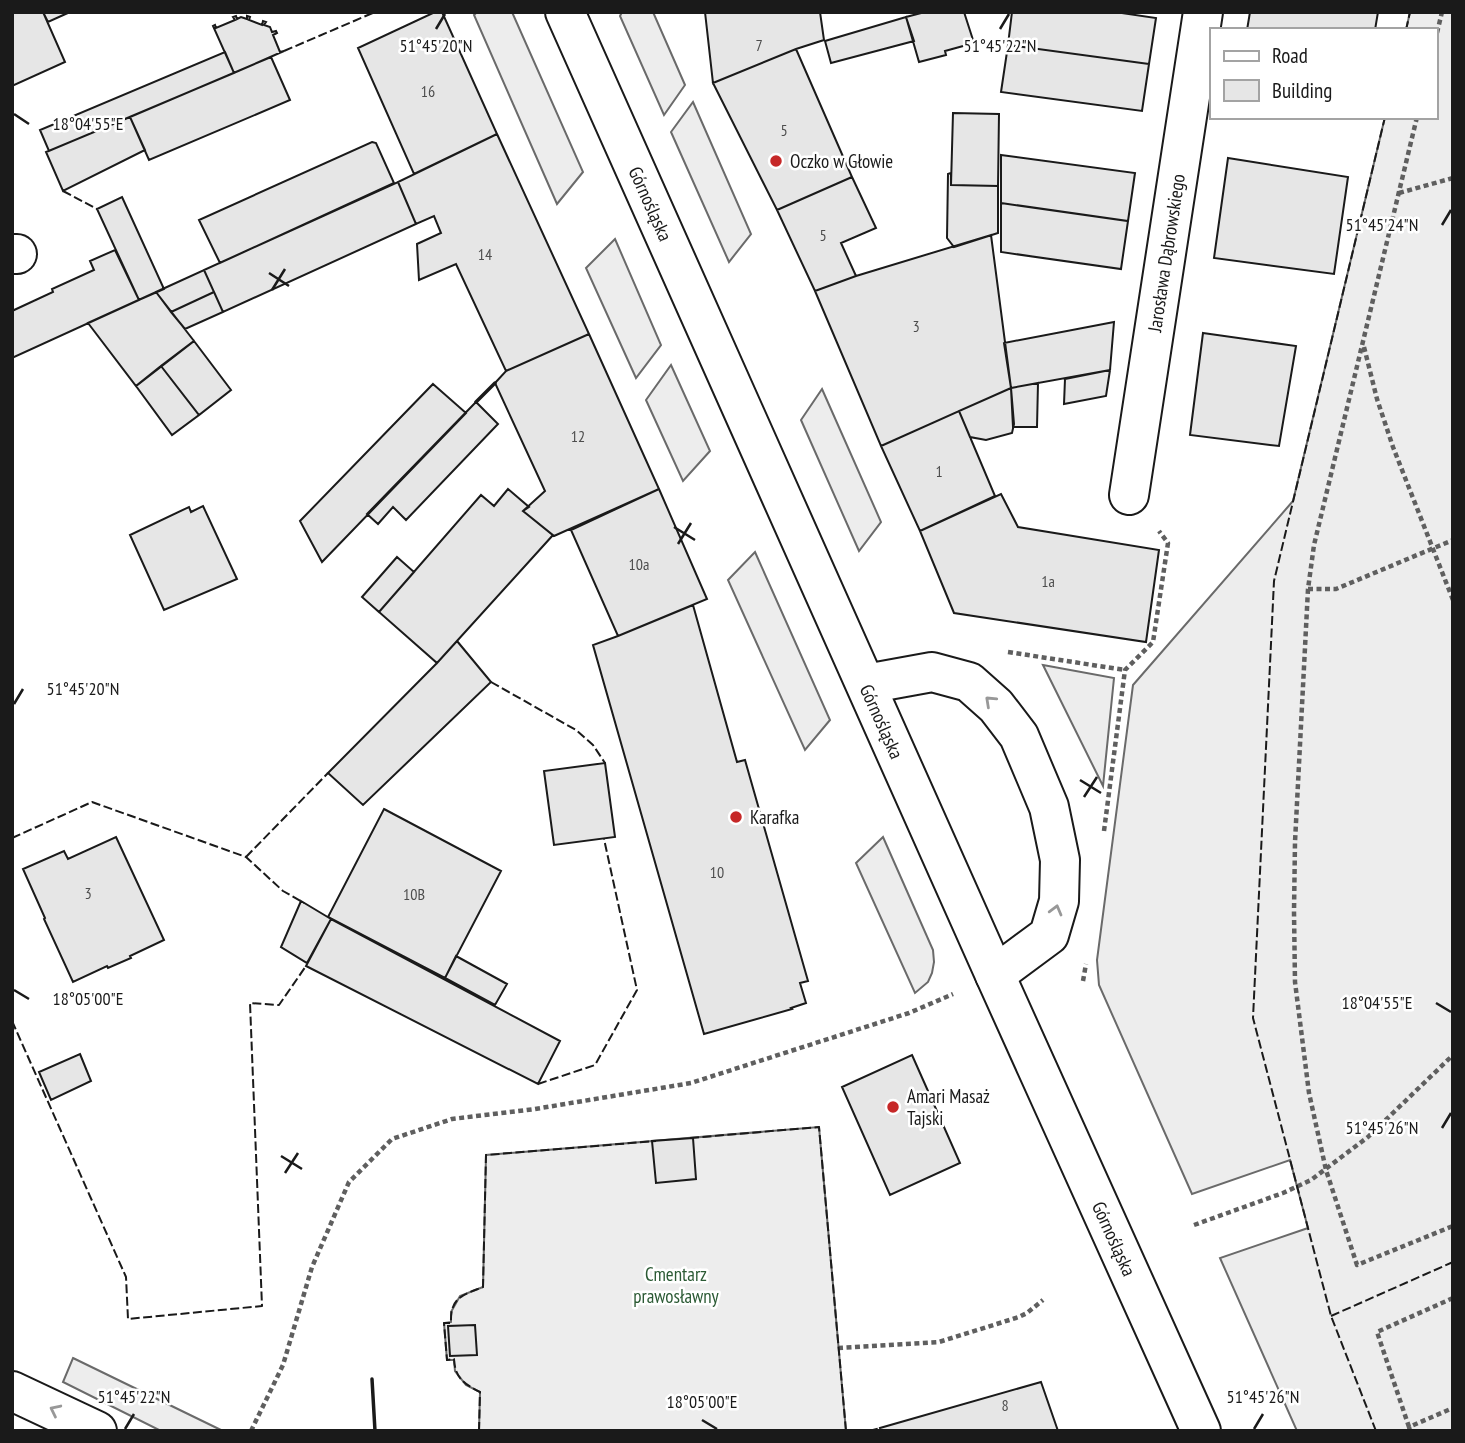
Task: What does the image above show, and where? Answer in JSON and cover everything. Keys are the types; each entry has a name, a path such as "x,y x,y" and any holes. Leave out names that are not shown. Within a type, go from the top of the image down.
{"street":[{"name":"Górnośląska","path":"565,12 1201,1431"},
{"name":"Jarosława Dąbrowskiego","path":"1129,495 1203,12"},
{"path":"866,684 932,672 968,682 996,706 1019,736 1049,807 1060,860 1059,901 1049,935 995,975"},
{"path":"12,1391 97,1431"}],"path":[{"path":"1437,33 1442,12"},
{"path":"1417,119 1314,545 1308,589 1295,842 1295,982 1309,1093 1325,1171 1357,1265 1453,1226"},
{"path":"1399,193 1453,178"},
{"path":"1363,344 1393,447 1453,600"},
{"path":"1103,832 1125,670 1153,642 1168,543 1129,495"},
{"path":"1308,589 1336,589 1453,540"},
{"path":"1006,652 1125,670"},
{"path":"1083,981 1087,954"},
{"path":"251,1431 283,1365 312,1267 349,1182 392,1139 452,1119 535,1110 691,1083 909,1013 995,975"},
{"path":"1194,1226 1298,1187 1325,1171 1368,1138 1453,1055"},
{"path":"1453,1298 1377,1332 1409,1429 1453,1408"},
{"path":"838,1348 939,1342 1018,1317 1043,1300"}],"shaded area":[{"path":"477,12 512,12 583,172 557,204 474,15"},
{"path":"622,12 653,12 685,85 664,115 620,16"},
{"path":"1410,12 1453,12 1453,1431 1297,1431 1220,1258 1308,1228 1290,1160 1192,1194 1099,985 1097,960 1133,685 1293,501 1385,119 1437,119 1437,28 1406,28"},
{"path":"693,102 751,234 729,262 671,132"},
{"path":"615,239 661,345 636,378 586,268"},
{"path":"671,365 710,451 683,481 646,400"},
{"path":"822,389 881,522 859,551 801,420"},
{"path":"755,552 830,720 805,750 728,580"},
{"path":"1043,665 1114,678 1103,786"},
{"path":"883,837 933,950 932,973 928,982 915,993 856,863"},
{"name":"Cmentarz prawosławny","path":"819,1127 846,1431 479,1431 480,1392 466,1385 455,1371 454,1360 447,1360 444,1323 451,1322 451,1312 460,1296 483,1287 486,1155"},
{"path":"73,1358 223,1431 161,1431 63,1382"}],"building":[{"path":"12,12 43,12 65,62 12,86"},
{"path":"43,12 70,12 48,22"},
{"path":"435,12 442,12 497,134 414,174 358,48"},
{"path":"705,12 820,12 824,40 713,83"},
{"path":"925,12 964,12 974,43 945,51 946,55 919,62 906,17"},
{"path":"1012,12 1115,12 1156,18 1149,64 1008,45"},
{"path":"1250,12 1378,12 1375,28 1247,28"},
{"path":"236,16 237,19 250,17 249,20 262,25 263,21 266,22 264,25 277,33 273,35 280,52 284,51 234,73 213,26 216,28 235,20 233,17"},
{"path":"906,17 914,41 831,63 825,41"},
{"path":"1008,45 1149,64 1142,111 1001,92"},
{"path":"796,49 852,177 777,210 713,83"},
{"path":"225,52 234,73 49,151 40,130"},
{"path":"271,57 290,100 149,160 130,117"},
{"path":"953,113 999,114 998,186 951,185"},
{"path":"130,117 145,150 63,191 46,152"},
{"path":"497,134 589,334 506,371 456,264 419,280 417,244 441,233 434,216 416,224 398,182"},
{"path":"372,142 376,143 394,183 220,263 199,220"},
{"path":"1001,155 1135,173 1128,221 1001,203"},
{"path":"1228,158 1348,177 1334,274 1214,258"},
{"path":"951,173 951,185 998,186 998,233 954,247 947,238 948,174"},
{"path":"852,177 876,228 841,243 856,276 815,291 777,210"},
{"path":"398,182 416,224 223,312 204,270"},
{"path":"122,197 164,289 139,300 97,209"},
{"path":"1001,203 1128,221 1121,269 1001,252"},
{"path":"991,235 1011,388 881,446 815,291"},
{"path":"115,250 139,300 12,358 12,311 94,270 90,261"},
{"path":"204,270 214,292 171,312 156,292"},
{"path":"156,292 194,341 136,386 88,323"},
{"path":"214,292 223,312 185,329 171,312"},
{"path":"1114,322 1110,370 1011,388 1004,343"},
{"path":"1203,333 1296,346 1279,446 1190,435"},
{"path":"589,334 659,489 554,536 523,511 545,491 495,383 506,371"},
{"path":"194,341 231,390 199,415 161,366"},
{"path":"161,366 199,415 172,435 136,386"},
{"path":"1110,370 1106,396 1064,404 1065,379"},
{"path":"1038,383 1037,427 1013,427 1011,388"},
{"path":"433,384 466,413 322,562 300,521"},
{"path":"1011,388 1014,424 1012,433 986,440 970,437 959,411"},
{"path":"476,402 498,424 406,520 393,507 378,524 367,514"},
{"path":"959,411 995,496 920,531 881,446"},
{"path":"508,489 529,507 523,511 553,535 437,663 379,612 481,495 494,506"},
{"path":"659,489 707,599 618,636 571,530"},
{"path":"1001,494 1018,527 1159,550 1146,642 954,613 920,531"},
{"path":"203,506 237,579 164,610 130,535 189,507 191,512"},
{"path":"397,557 414,572 379,612 362,597"},
{"path":"693,605 737,762 745,760 808,981 800,983 806,1003 704,1034 593,645"},
{"path":"457,641 491,682 363,805 328,773"},
{"path":"605,763 615,837 554,845 544,771"},
{"path":"384,809 501,871 445,978 328,917"},
{"path":"116,837 164,940 130,956 131,958 73,982 23,869 64,851 68,859"},
{"path":"301,901 331,919 307,963 281,947"},
{"path":"331,919 560,1041 538,1084 306,966"},
{"path":"456,956 507,984 495,1005 445,978"},
{"path":"80,1054 91,1081 51,1100 39,1072"},
{"name":"Amari Masaż Tajski","path":"912,1055 960,1163 890,1195 842,1087"},
{"path":"693,1138 696,1179 656,1183 652,1141"},
{"path":"475,1325 477,1355 450,1356 448,1326"},
{"path":"1041,1382 1058,1431 881,1431 880,1428"}],"fence":[{"path":"284,51 375,12"},
{"path":"1406,28 1410,12"},
{"path":"1376,1431 1331,1316 1253,1018 1274,581 1385,119"},
{"path":"63,191 97,209"},
{"path":"491,682 576,730 593,745 605,763"},
{"path":"246,857 328,773"},
{"path":"12,838 92,802 246,857 283,891 304,903"},
{"path":"538,1084 595,1065 637,990 604,839"},
{"path":"12,1021 126,1277 128,1319 262,1306 250,1003 279,1005 306,966"},
{"path":"690,1138 819,1127 846,1431"},
{"path":"479,1431 480,1392 461,1380 454,1359 447,1360 444,1323 451,1323 451,1314 459,1298 483,1287 486,1155 656,1141"},
{"path":"1331,1316 1453,1262"},
{"path":"869,1431 880,1428"}],"wall":[{"path":"476,402 495,383"},
{"path":"372,1379 375,1431"}],"place":[{"name":"Oczko w Głowie","path":"776,161"},
{"name":"Karafka","path":"736,817"},
{"name":"Amari Masaż Tajski","path":"893,1107"}]}
